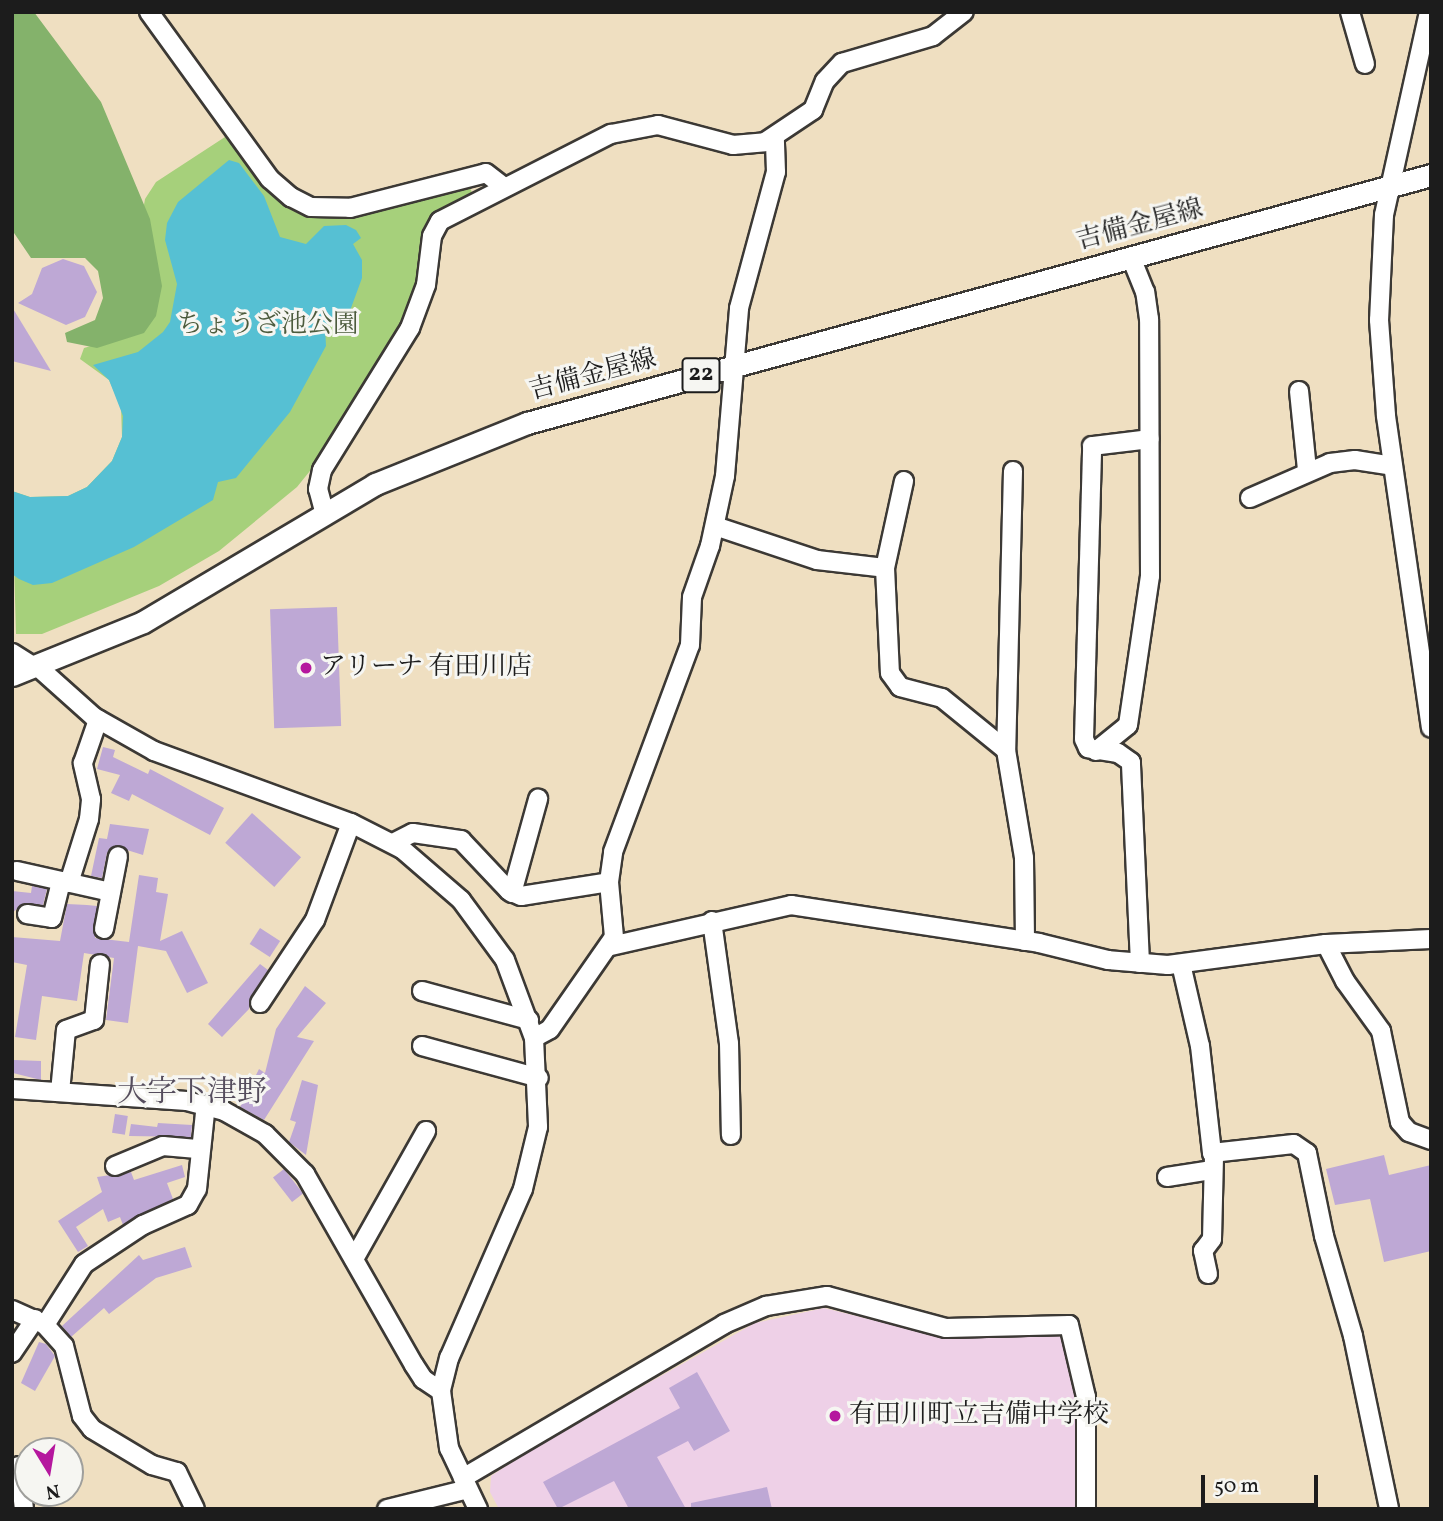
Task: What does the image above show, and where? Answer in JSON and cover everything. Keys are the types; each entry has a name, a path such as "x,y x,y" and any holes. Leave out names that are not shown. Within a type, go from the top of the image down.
{"main road":[{"name":"吉備金屋線","path":"12,676 143,622 324,511 431,459 527,423 1431,175"}],"street":[{"path":"149,12 270,179 301,202 331,210 350,208 486,173 504,187"},
{"path":"324,511 319,479 410,328 426,285 435,228 447,216 595,139 646,126 667,126 733,145 775,137 813,110 825,81 842,63 926,39 964,12"},
{"path":"1350,12 1365,64"},
{"path":"1429,12 1384,215 1379,320 1393,466 1431,727"},
{"path":"534,1038 550,1029 611,946 615,930 609,881 613,852 690,645 692,597 715,526 727,467 739,308 776,172 775,137"},
{"path":"1096,751 1128,725 1150,576 1149,303 1131,258"},
{"path":"1299,391 1307,470"},
{"path":"1140,963 1133,771 1126,756 1088,748 1084,739 1092,446 1150,439"},
{"path":"1250,498 1307,470 1344,460 1393,466"},
{"path":"1013,471 1006,750 1024,858 1025,941"},
{"path":"904,481 885,568 894,682 942,698 1006,750"},
{"path":"715,526 817,560 885,568"},
{"path":"12,653 37,667 98,720 173,760 351,823 393,843 438,877 477,919 505,960 534,1038 539,1078 538,1127 523,1189 449,1358 441,1391 446,1438 462,1486 478,1509"},
{"path":"27,914 52,918 89,819 91,799 83,763 98,720"},
{"path":"512,893 537,799"},
{"path":"260,1003 315,920 351,823"},
{"path":"393,843 413,833 461,841 512,893 533,896 609,881"},
{"path":"104,929 118,856"},
{"path":"17,871 111,892"},
{"path":"611,946 791,905 1025,941 1140,963 1181,964 1326,944 1431,939"},
{"path":"712,921 729,1044 731,1135"},
{"path":"1326,944 1345,981 1381,1031 1402,1125 1431,1140"},
{"path":"60,1092 66,1030 94,1020 100,964"},
{"path":"1181,964 1200,1046 1213,1163 1212,1239 1203,1251 1208,1274"},
{"path":"422,991 529,1020"},
{"path":"422,1046 539,1078"},
{"path":"12,1089 206,1104 243,1121 287,1153 321,1197 423,1379 441,1391"},
{"path":"12,1353 40,1322 84,1264 143,1225 188,1205 197,1189 206,1104"},
{"path":"354,1259 426,1131"},
{"path":"1167,1177 1294,1144 1307,1153 1324,1236 1353,1336 1389,1509"},
{"path":"115,1166 163,1146 200,1149"},
{"path":"387,1509 462,1486 724,1324 766,1306 827,1296 955,1329 1069,1325 1086,1397 1086,1509"},
{"path":"12,1310 40,1322 64,1346 82,1416 92,1429 152,1465 177,1472 195,1509"},
{"path":"446,1509 462,1486"}],"shaded area":[{"name":"有田川町立吉備中学校","path":"824,1308 942,1337 1064,1336 1080,1403 1077,1509 499,1509 490,1492 491,1476 540,1444 755,1323"}],"green space":[{"path":"12,12 34,12 101,102 150,219 162,286 156,316 144,333 97,348 67,342 65,333 95,320 103,298 98,271 85,258 31,258 12,230"},
{"name":"ちょうざ池公園","path":"225,137 272,194 303,215 342,218 469,185 473,195 432,219 423,267 403,329 318,461 297,487 219,551 159,586 42,634 16,634 12,491 30,497 68,496 87,487 112,461 122,437 121,407 109,380 80,359 84,348 121,337 145,199 156,182"}],"water":[{"name":"ちょうざ池公園","path":"229,160 239,163 264,196 280,237 306,244 324,226 346,225 356,230 361,238 353,244 362,260 362,278 347,319 335,318 325,326 326,346 290,412 236,478 218,482 213,500 134,547 52,583 33,585 19,579 12,574 12,491 30,497 68,496 87,487 112,461 122,437 123,416 109,380 93,365 138,352 163,332 170,322 177,284 165,240 167,223 178,202"}],"building":[{"path":"63,259 84,266 97,292 85,317 66,325 18,303 32,294 42,268"},
{"path":"12,307 51,371 12,361"},
{"name":"アリーナ 有田川店","path":"337,607 341,726 274,728 270,609"},
{"path":"103,747 115,750 113,757 148,774 150,769 224,808 210,835 132,794 129,801 111,793 120,775 97,769"},
{"path":"252,813 301,857 274,887 225,843"},
{"path":"110,824 149,829 143,855 114,846 107,853 102,878 91,876 99,838 107,839"},
{"path":"139,875 158,878 156,892 168,894 160,941 182,931 208,983 187,993 166,951 138,946 128,1023 106,1020 114,958 84,953 77,1001 42,996 36,1040 15,1037 27,965 12,962 12,937 60,941 67,904 97,906 95,938 129,942"},
{"path":"32,886 47,889 43,905 24,903 12,913 12,891 31,893"},
{"path":"260,928 280,941 270,957 250,944"},
{"path":"260,964 268,970 251,997 249,1009 222,1037 208,1024"},
{"path":"305,986 326,1003 297,1037 314,1041 264,1120 240,1107 259,1069 265,1073 276,1029"},
{"path":"14,1060 41,1061 41,1080 13,1073"},
{"path":"302,1080 318,1085 306,1155 289,1142 296,1122 290,1120"},
{"path":"115,1114 128,1116 125,1135 112,1133"},
{"path":"158,1123 192,1125 191,1137 129,1136 131,1124 157,1127"},
{"path":"1384,1155 1389,1175 1431,1165 1431,1251 1384,1262 1370,1199 1335,1205 1326,1169"},
{"path":"182,1165 185,1177 167,1183 173,1199 123,1225 120,1217 108,1222 103,1209 76,1227 88,1246 78,1252 58,1221 102,1192 97,1177 131,1172 134,1180"},
{"path":"284,1169 303,1193 292,1202 273,1178"},
{"path":"185,1247 192,1267 156,1278 109,1314 104,1308 71,1337 62,1326 139,1255 143,1260"},
{"path":"39,1342 46,1344 55,1356 35,1391 21,1383"},
{"path":"697,1372 730,1431 694,1451 688,1441 657,1457 686,1509 629,1509 614,1481 558,1509 543,1482 680,1408 669,1388"},
{"path":"767,1487 772,1509 691,1509 691,1503"}],"place":[{"name":"アリーナ 有田川店","path":"306,668"},
{"name":"有田川町立吉備中学校","path":"835,1416"}],"district":[{"name":"大字下津野","path":"192,1093"}]}
